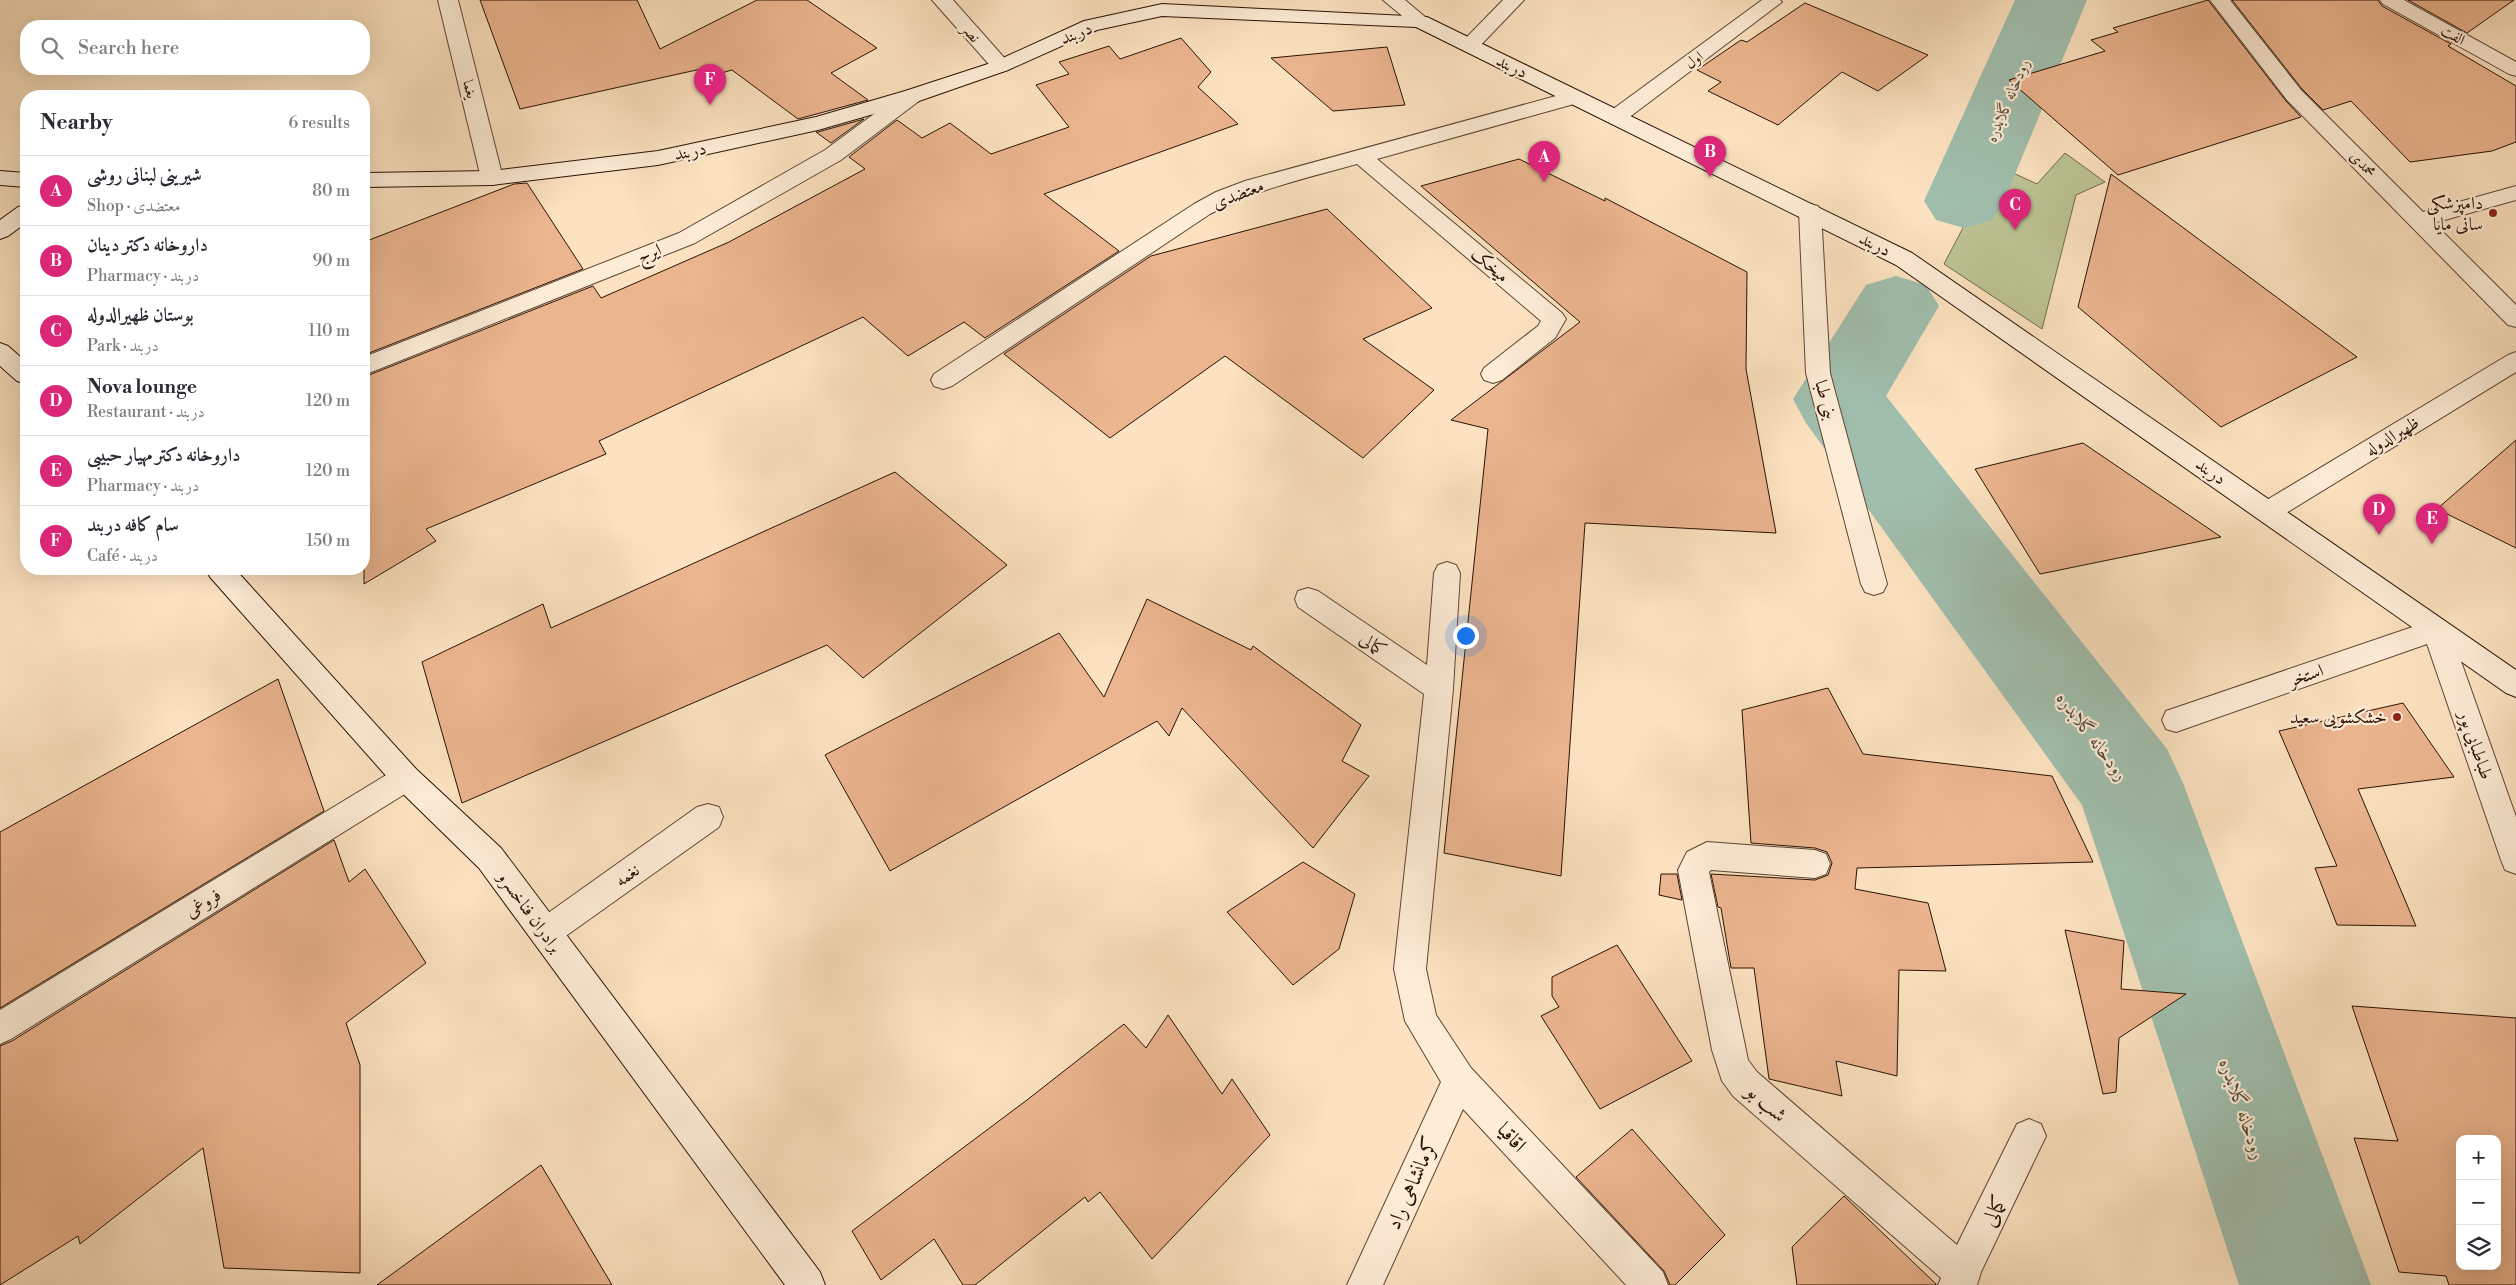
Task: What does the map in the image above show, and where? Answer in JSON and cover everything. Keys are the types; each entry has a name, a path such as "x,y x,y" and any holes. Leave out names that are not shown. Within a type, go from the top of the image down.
{"street":[{"name":"یغما","path":"448,0 492,178"},
{"name":"نصر","path":"942,0 1001,66"},
{"path":"1393,0 1420,21"},
{"path":"1470,45 1514,0"},
{"name":"محمدی","path":"2220,0 2294,95 2420,220 2516,319"},
{"name":"الفت","path":"2390,0 2516,70"},
{"name":"اول","path":"1616,117 1772,2"},
{"name":"دربند","path":"370,180 492,178 658,158 818,123 912,96 1001,66 1090,25 1162,10 1420,21 1810,211 1904,259 2516,685"},
{"name":"ایرج","path":"370,364 687,238 833,155 912,96"},
{"name":"معتضدی","path":"943,380 1217,201 1253,186 1574,97"},
{"name":"میخک","path":"1362,157 1554,319 1547,332 1493,374"},
{"path":"0,178 20,180"},
{"path":"2420,220 2516,193"},
{"name":"بنی طبا","path":"1810,211 1818,373 1874,584"},
{"path":"0,231 20,216"},
{"path":"0,352 20,370"},
{"name":"ظهیرالدوله","path":"2269,512 2516,361"},
{"name":"اقاقیا","path":"1447,573 1439,690 1410,968 1421,1021 1458,1080 1650,1285"},
{"name":"برادران فناخسرو","path":"224,575 406,778 490,858 807,1285"},
{"name":"کمالی","path":"1308,599 1439,690"},
{"name":"استخر","path":"2176,720 2436,630"},
{"name":"طباطبایی پور","path":"2436,630 2516,860"},
{"name":"فروغی","path":"0,1028 406,778"},
{"name":"نغمه","path":"545,933 708,818"},
{"name":"شب بو","path":"1815,864 1707,856 1698,862 1693,870 1728,1050 1734,1069 1745,1084 1960,1280"},
{"name":"کرمانشاهی راد","path":"1365,1285 1458,1080"},
{"name":"کمالی","path":"1960,1280 2029,1136"}],"green space":[{"path":"2065,153 2105,182 2076,195 2042,329 1944,264 1996,165 2037,184"}],"building":[{"path":"480,0 637,0 660,49 757,0 807,0 877,48 831,73 868,100 798,119 732,70 704,78 701,69 520,109"},
{"path":"2208,0 2286,101 2301,117 2118,175 2009,80 2105,51 2091,40 2118,32 2113,28"},
{"path":"2232,0 2378,0 2382,6 2451,44 2448,46 2516,86 2516,142 2492,151 2410,162 2351,101 2323,110 2302,89"},
{"path":"2408,0 2514,0 2467,33"},
{"path":"1805,3 1928,55 1878,91 1842,72 1778,125 1708,91 1721,82 1697,70 1741,40 1747,42"},
{"path":"1181,38 1211,72 1198,87 1238,124 1044,194 1119,251 985,338 964,322 908,356 863,317 599,441 606,454 426,529 436,541 364,584 364,575 370,575 370,375 593,286 601,298 729,242 865,169 849,157 897,120 922,138 950,123 991,154 1069,127 1036,85 1069,74 1059,62 1109,46 1120,59"},
{"path":"1387,47 1405,105 1333,111 1271,58"},
{"path":"864,119 831,143 816,132 818,132"},
{"path":"1519,159 1605,201 1605,198 1747,272 1746,369 1776,533 1585,523 1561,876 1444,853 1488,429 1451,420 1580,322 1421,186"},
{"path":"2111,174 2357,357 2221,427 2078,307"},
{"path":"527,183 583,269 370,353 370,240 514,184"},
{"path":"1327,209 1432,308 1363,339 1434,390 1363,458 1225,356 1110,438 1004,354 1151,256"},
{"path":"2516,440 2516,548 2437,509"},
{"path":"2083,443 2221,537 2040,574 1975,469"},
{"path":"895,472 1007,565 863,678 827,645 462,803 422,662 543,604 551,628"},
{"path":"1147,599 1251,650 1253,646 1361,725 1342,761 1369,776 1313,848 1182,708 1169,736 1157,721 890,871 825,755 1059,633 1104,697"},
{"path":"278,679 324,811 0,1008 0,832"},
{"path":"1828,688 1863,754 2052,776 2093,862 1857,868 1855,889 1928,903 1946,971 1899,970 1897,1076 1836,1061 1842,1096 1769,1079 1754,968 1731,968 1721,908 1718,907 1711,874 1815,880 1828,875 1832,863 1827,852 1815,848 1751,843 1742,710"},
{"path":"2403,703 2454,777 2358,789 2416,926 2337,925 2315,868 2337,866 2279,731"},
{"path":"334,840 349,882 365,869 426,963 346,1023 360,1065 360,1273 224,1268 203,1148 80,1244 78,1236 0,1285 0,1046 12,1041"},
{"path":"1303,862 1355,894 1339,949 1293,985 1227,912"},
{"path":"1661,874 1677,874 1682,900 1659,895"},
{"path":"2065,930 2124,941 2121,989 2186,994 2119,1038 2116,1092 2103,1094"},
{"path":"1617,945 1692,1061 1600,1109 1541,1016 1559,1007 1552,996 1552,977"},
{"path":"2352,1006 2516,1018 2516,1285 2449,1285 2446,1276 2399,1272 2354,1138 2398,1141"},
{"path":"1168,1015 1222,1094 1232,1079 1270,1135 1152,1259 1100,1192 1088,1202 1085,1197 975,1285 963,1285 934,1239 881,1280 852,1231 1027,1100 1124,1024 1146,1048"},
{"path":"1632,1129 1725,1235 1675,1285 1670,1285 1664,1271 1576,1177"},
{"path":"541,1165 612,1285 377,1285 440,1239"},
{"path":"1844,1196 1936,1285 1797,1285 1792,1247"}],"waterway":[{"name":"رودخانه گلابدره","path":"1964,201 2051,0"},
{"name":"رودخانه گلابدره","path":"1896,306 1838,399 2129,783 2305,1285"}],"place":[{"name":"سام کافه دربند","path":"710,105"},
{"name":"داروخانه دکتر دینان","path":"1710,177"},
{"name":"شیرینی لبنانی روشی","path":"1544,182"},
{"name":"دامپزشکی سانی مایا","path":"2493,213"},
{"name":"بوستان ظهیرالدوله","path":"2015,230"},
{"name":"Nova lounge","path":"2379,535"},
{"name":"داروخانه دکتر مهیار حبیبی","path":"2432,544"},
{"name":"خشکشویی سعید","path":"2397,717"}]}
